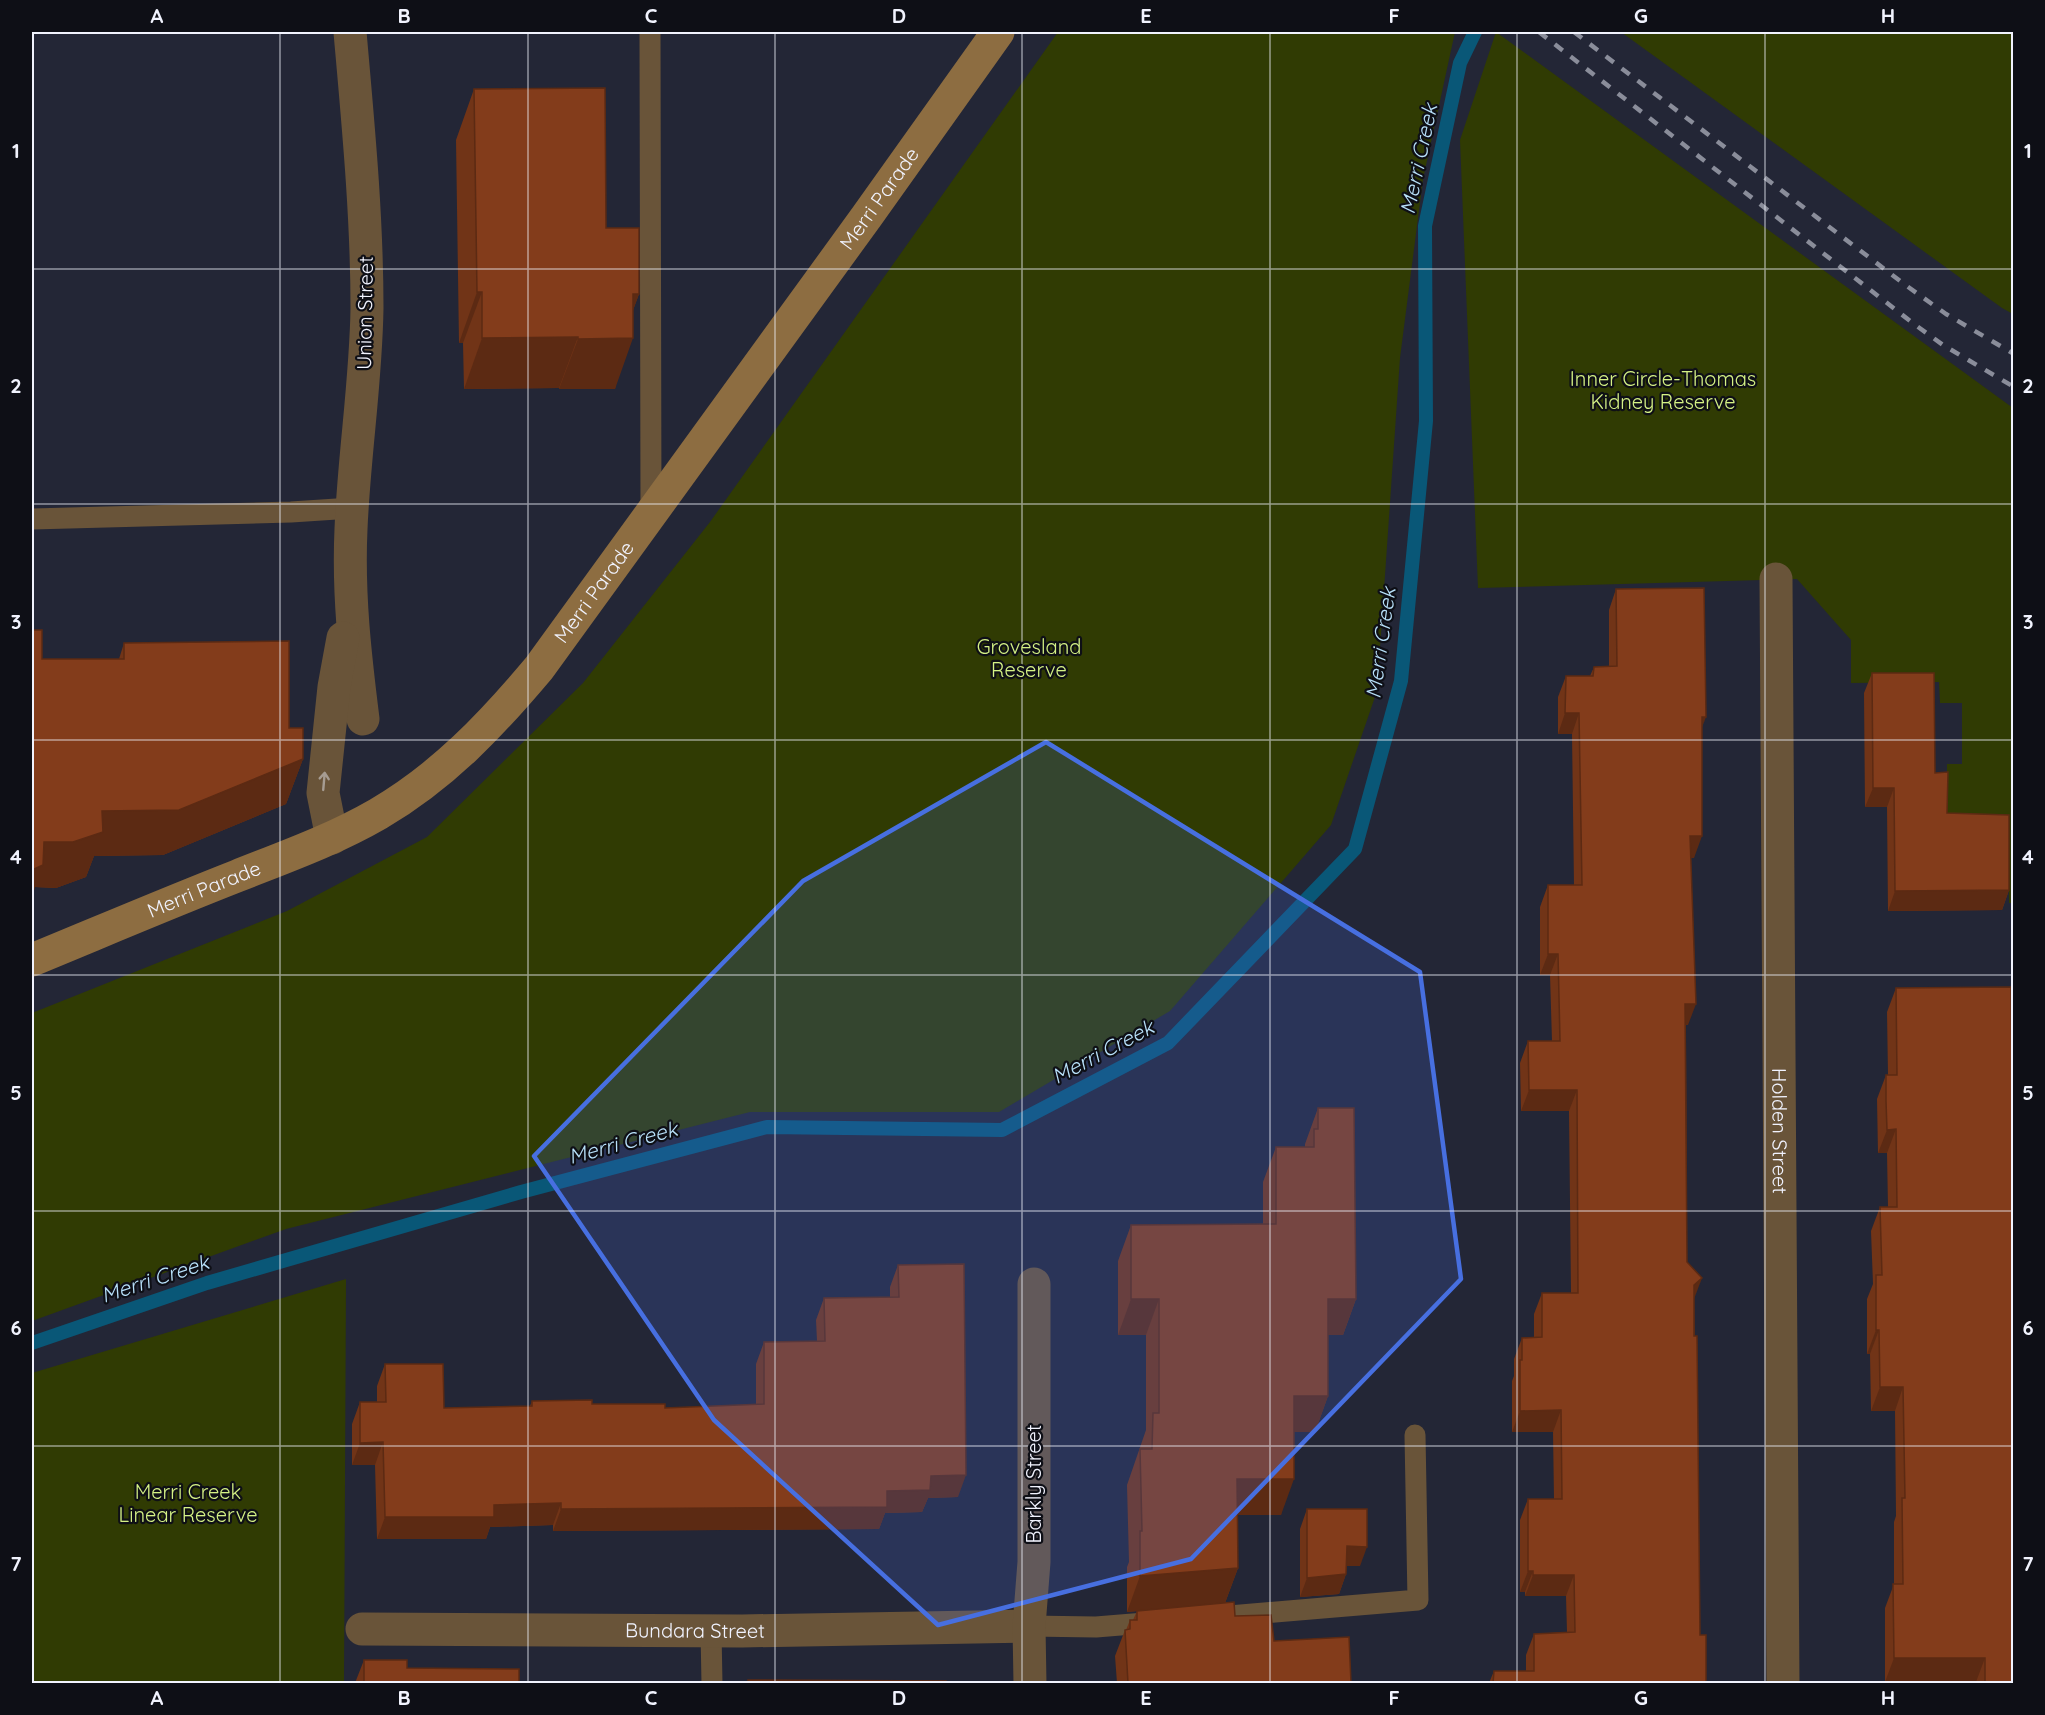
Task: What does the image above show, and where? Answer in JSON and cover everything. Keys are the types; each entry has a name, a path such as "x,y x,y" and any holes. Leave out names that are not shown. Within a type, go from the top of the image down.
{"main road":[{"name":"Merri Parade","path":"32,960 238,876 304,852 379,814 422,784 489,726 538,668 651,514 998,32"}],"street":[{"name":"Union Street","path":"350,32 362,174 367,307 363,390 352,508 351,594 353,641 363,719"},
{"name":"Holden Street","path":"1776,579 1783,1683"},
{"name":"Union Street","path":"332,838 323,793 334,687 351,594"},
{"name":"Barkly Street","path":"1030,1683 1029,1626 1034,1562 1034,1284"},
{"name":"Bundara Street","path":"362,1629 711,1631 1029,1626"}],"lane":[{"path":"650,32 651,514"},
{"path":"32,519 279,513 352,508"},
{"path":"1029,1626 1096,1627 1418,1600 1415,1435"},
{"path":"711,1631 712,1683"}],"highlighted area":[{"path":"1046,742 1420,972 1461,1279 1191,1559 938,1625 714,1420 534,1156 803,881"}],"green space":[{"name":"Grovesland Reserve","path":"1058,32 1455,32 1423,179 1400,358 1377,691 1331,825 1170,1011 999,1112 750,1112 286,1229 32,1321 32,1013 287,911 427,837 583,683 710,522"},
{"name":"Inner Circle-Thomas Kidney Reserve","path":"1496,32 2013,408 2013,903 2009,903 2008,822 1947,823 1947,764 1962,764 1962,703 1940,703 1939,682 1851,683 1851,640 1797,579 1478,588 1460,140"},
{"path":"1621,32 2013,32 2013,314 2002,308"},
{"name":"Merri Creek Linear Reserve","path":"346,1279 344,1683 32,1683 32,1373"}],"building":[{"path":"605,88 606,228 639,228 639,294 633,294 633,338 482,338 482,292 477,292 474,89"},
{"path":"1704,588 1706,717 1702,717 1702,836 1690,836 1696,1004 1685,1004 1687,1262 1702,1278 1694,1285 1694,1336 1697,1336 1700,1635 1706,1635 1706,1683 1493,1683 1494,1671 1534,1671 1534,1634 1575,1632 1574,1575 1533,1575 1533,1571 1528,1571 1528,1499 1562,1499 1561,1410 1520,1411 1522,1338 1542,1337 1542,1293 1578,1293 1577,1090 1529,1090 1528,1041 1560,1041 1558,954 1548,954 1548,885 1582,885 1579,713 1565,713 1566,676 1593,676 1594,667 1617,666 1616,589"},
{"path":"32,618 33,630 42,630 42,659 124,659 124,643 289,641 289,728 303,728 303,759 179,810 102,811 103,832 73,842 44,842 43,865 32,870"},
{"path":"1872,673 1934,673 1935,773 1948,772 1947,813 2009,815 2009,890 1895,891 1894,788 1873,788"},
{"path":"2011,987 2013,1683 1985,1683 1985,1658 1894,1658 1893,1584 1903,1584 1902,1498 1905,1498 1903,1387 1880,1387 1879,1330 1876,1330 1876,1275 1882,1275 1880,1207 1897,1207 1896,1129 1887,1130 1886,1101 1886,1075 1897,1075 1896,988"},
{"path":"1318,1108 1354,1108 1356,1299 1328,1299 1328,1396 1294,1396 1294,1479 1237,1479 1238,1568 1140,1576 1140,1531 1142,1531 1140,1449 1152,1449 1153,1413 1159,1413 1159,1299 1131,1299 1131,1225 1276,1224 1276,1147 1314,1147 1314,1129 1318,1129"},
{"path":"964,1264 966,1475 931,1476 930,1490 887,1491 887,1507 561,1509 561,1503 494,1505 494,1517 385,1517 383,1442 360,1443 360,1402 386,1402 385,1364 443,1364 444,1408 532,1406 532,1401 592,1400 592,1404 665,1404 665,1408 764,1404 764,1342 825,1341 824,1298 899,1297 898,1265"},
{"path":"1307,1509 1367,1509 1367,1547 1347,1546 1346,1574 1307,1578"},
{"path":"1234,1602 1235,1616 1271,1615 1274,1641 1349,1637 1351,1683 1128,1683 1125,1630 1130,1629 1130,1620 1137,1620 1137,1611"},
{"path":"364,1660 407,1660 407,1668 519,1669 519,1683 364,1683"},
{"path":"748,1680 946,1681 946,1683 748,1683"}],"waterway":[{"name":"Merri Creek","path":"32,1343 207,1283 521,1192 767,1127 1002,1130 1168,1043 1355,849 1401,681 1426,421 1425,226 1460,63 1475,32"}],"railway":[{"path":"1539,32 1914,324 1943,345 2014,387"},
{"path":"1574,32 1904,284 1946,314 2014,354"}]}
